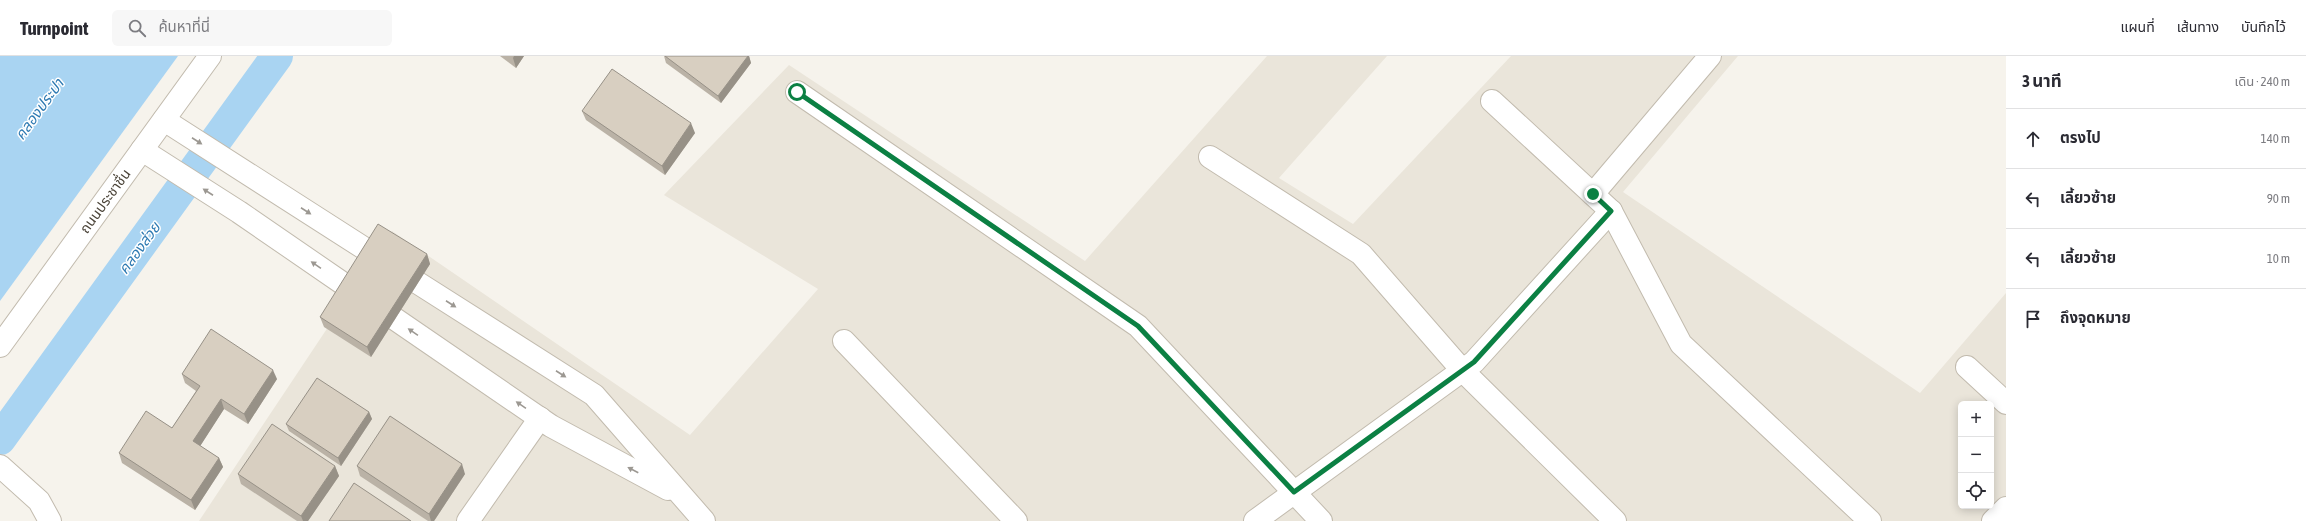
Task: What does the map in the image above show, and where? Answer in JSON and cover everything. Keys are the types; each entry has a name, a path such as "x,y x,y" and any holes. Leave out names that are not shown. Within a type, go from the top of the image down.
{"street":[{"name":"ถนนประชาชื่น","path":"0,346 210,56"},
{"path":"1593,194 1710,56"},
{"path":"797,92 1138,326 1321,521"},
{"path":"1492,101 1611,211 1681,344 1870,521"},
{"path":"164,120 370,252"},
{"path":"142,150 239,212 348,287"},
{"path":"1210,157 1361,254 1462,370 1615,521"},
{"path":"1255,521 1474,362 1611,211"},
{"path":"418,283 594,395 704,521"},
{"path":"395,319 540,418 680,495"},
{"path":"844,341 1016,521"},
{"path":"1967,367 2006,403"},
{"path":"468,521 540,418"},
{"path":"0,466 40,501 50,521"},
{"path":"1993,521 2006,508"}],"shaded area":[{"path":"1267,56 1387,56 1279,178 1353,224 1511,56 1738,56 1623,192 1920,393 2006,293 2006,521 199,521 392,231 690,435 818,289 664,195 789,65 1085,261"}],"water":[{"name":"คลองประปา","path":"0,56 178,56 0,301"}],"building":[{"path":"665,56 748,56 718,96"},
{"path":"612,69 691,123 662,166 582,111"},
{"path":"378,224 427,254 367,347 320,317"},
{"path":"211,329 273,370 244,414 221,399 193,441 219,458 191,500 119,453 146,411 172,428 200,386 182,374"},
{"path":"317,378 369,412 338,458 286,424"},
{"path":"390,416 462,464 429,514 357,466"},
{"path":"272,424 335,466 301,516 238,474"},
{"path":"354,483 411,521 329,521"}],"waterway":[{"name":"คลองส่วย","path":"0,439 277,56"}],"route":[{"path":"797,92 1138,326 1294,492 1474,362 1611,211 1593,194"}]}
